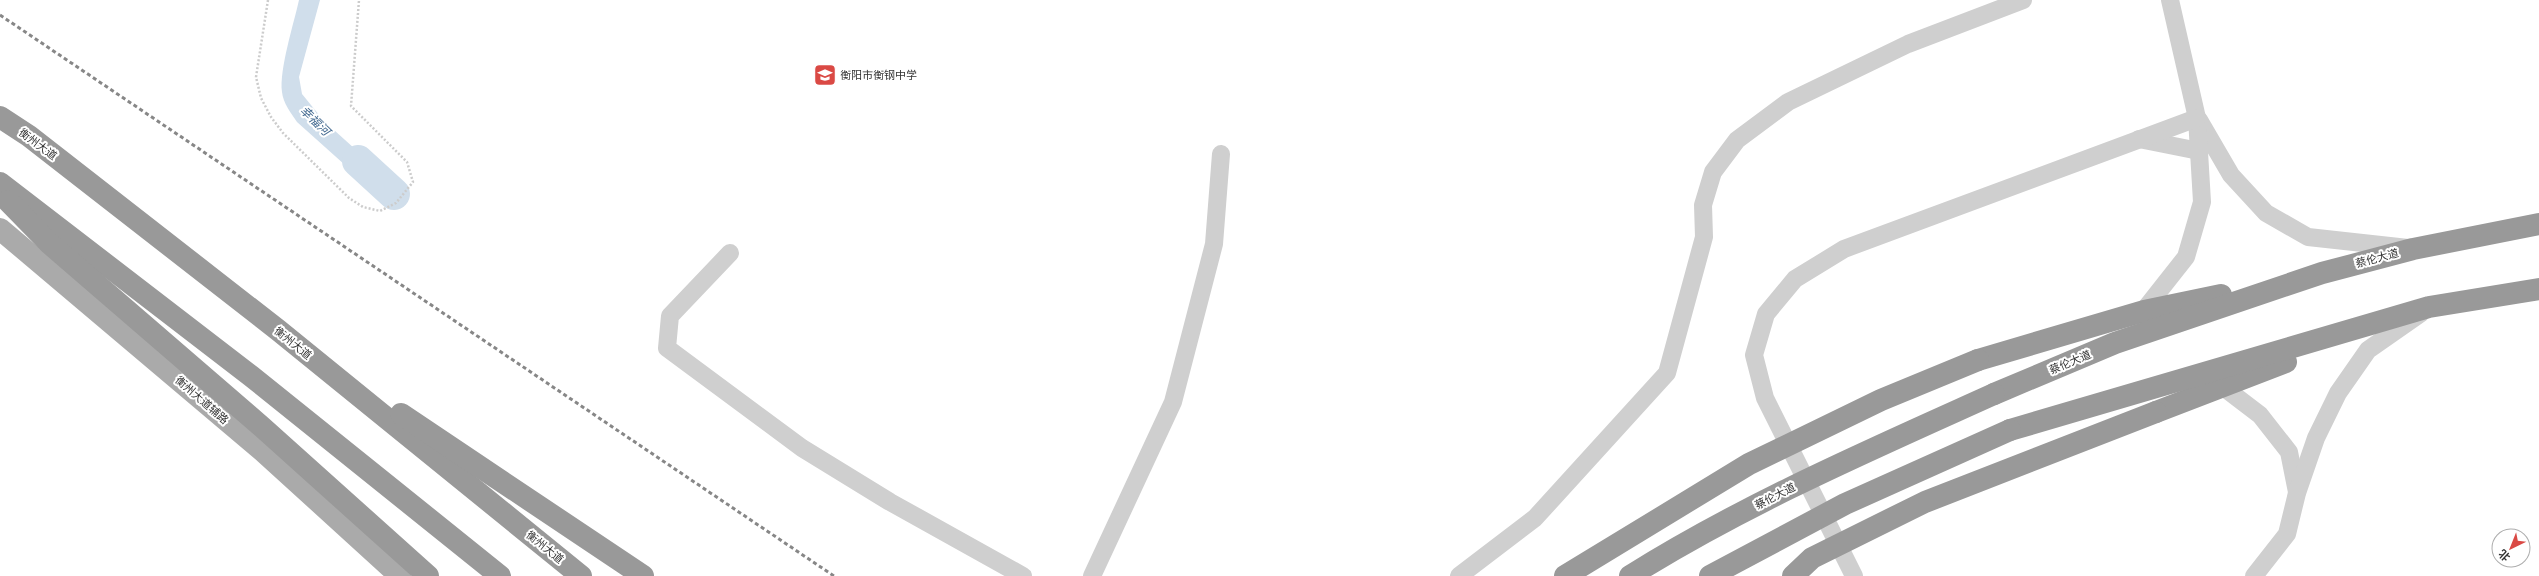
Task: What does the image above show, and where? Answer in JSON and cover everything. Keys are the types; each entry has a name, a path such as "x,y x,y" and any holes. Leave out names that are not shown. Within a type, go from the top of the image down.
{"highway":[{"name":"衡州大道","path":"0,117 29,136 278,330 581,576"},
{"path":"0,183 245,371 500,576"},
{"path":"0,193 50,244 262,427 428,576"},
{"name":"蔡伦大道","path":"1630,576 1676,547 1826,470 1994,394 2115,343 2322,273 2413,249 2539,224"},
{"path":"1565,576 1749,464 1881,400 1978,360 2144,311 2322,273"},
{"path":"1710,576 1845,504 2010,430 2067,412 2429,307 2539,289"},
{"path":"1794,576 1812,558 1925,502 2429,307"},
{"path":"278,330 643,576"},
{"path":"2067,412 2222,386"}],"main road":[{"name":"衡州大道辅路","path":"0,229 264,453 400,576"}],"street":[{"path":"1459,576 1535,518 1667,373 1704,237 1703,205 1713,172 1738,140 1788,102 1908,44 2023,0"},
{"path":"2115,343 2144,311 2186,257 2202,202 2197,118 2170,0"},
{"path":"1854,576 1765,398 1754,355 1766,314 1794,279 1844,249 2197,118"},
{"path":"2197,118 2231,175 2266,214 2308,237 2413,249"},
{"path":"2140,139 2199,151"},
{"path":"1092,576 1173,402 1214,244 1221,154"},
{"path":"730,252 670,316 667,348 802,448 890,502 1023,576"},
{"path":"2254,576 2287,534 2297,493 2316,438 2338,393 2368,350 2429,307"},
{"path":"2222,386 2260,415 2290,452 2297,493"}],"path":[{"path":"268,0 256,77 261,98 283,133 348,198 362,207 380,211 396,203 413,182 407,162 351,106 359,0"}],"water":[{"path":"299,0 320,0 299,77 302,94 324,121 396,186 383,199 297,122 284,100 282,92 283,72"}],"waterway":[{"name":"幸福河","path":"358,161 394,194"}],"railway":[{"path":"0,15 834,576"}],"place":[{"name":"衡阳市衡钢中学","path":"825,75"}]}
